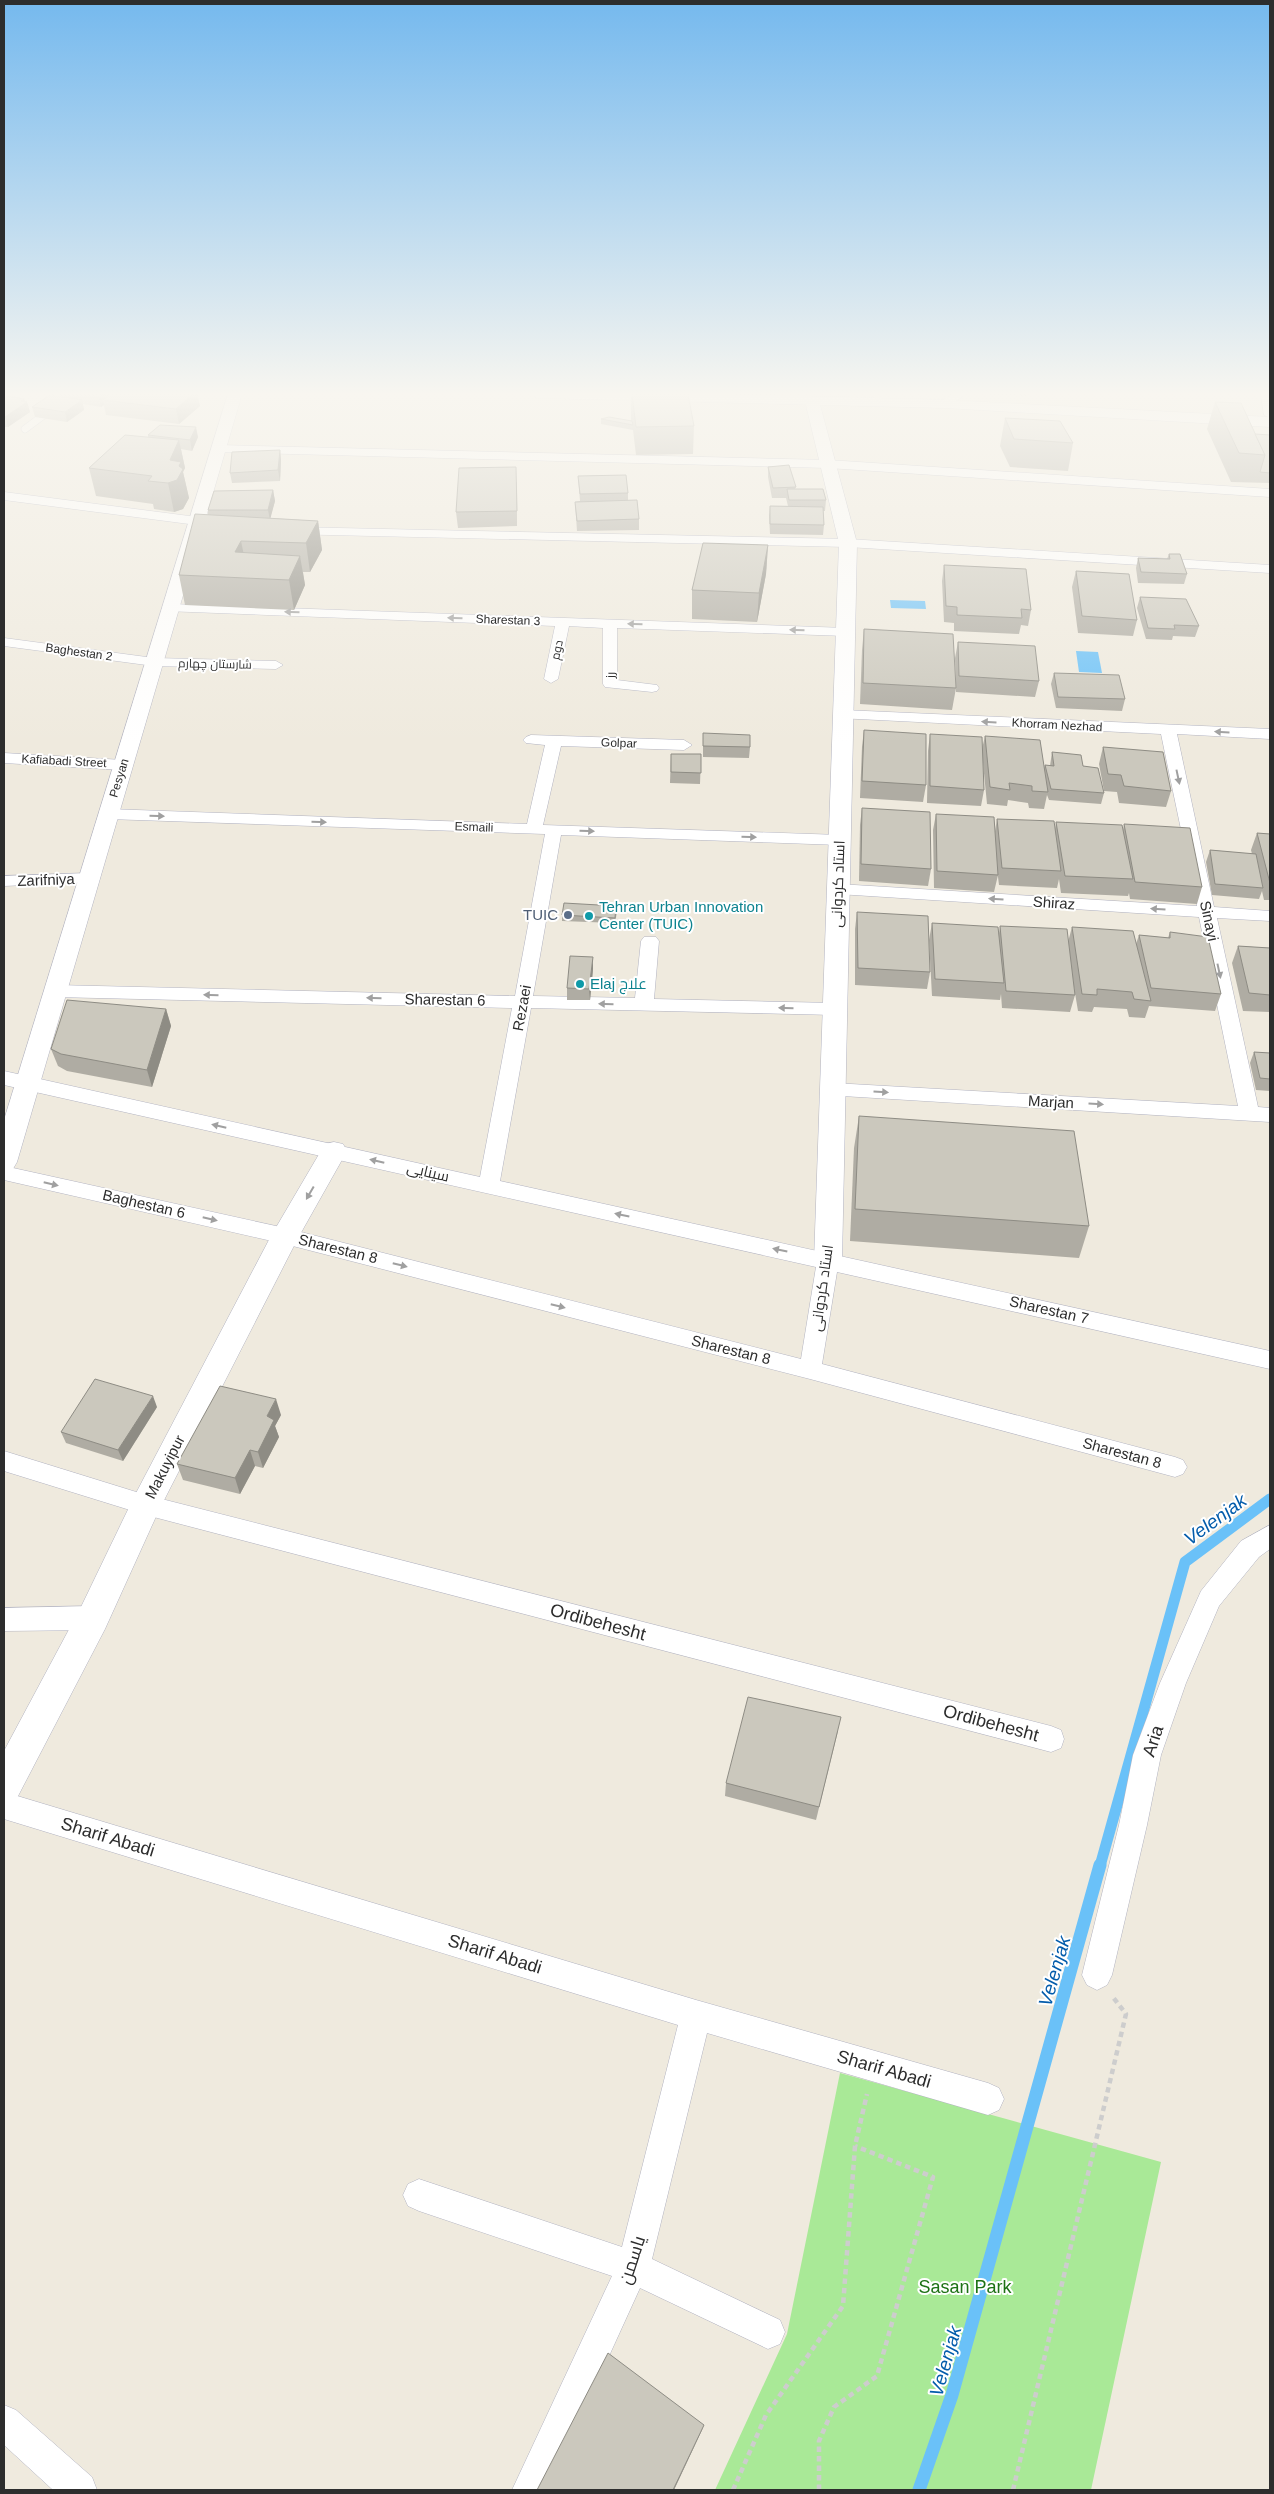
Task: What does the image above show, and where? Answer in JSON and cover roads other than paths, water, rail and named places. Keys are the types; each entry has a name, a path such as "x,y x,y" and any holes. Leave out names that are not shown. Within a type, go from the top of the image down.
{"street":[{"path":"94,510 198,527"},
{"name":"Pesyan","path":"4,1162 170,608 202,510"},
{"name":"استاد کردوانی","path":"810,1370 828,1261 848,543 840,510"},
{"path":"283,531 848,543 1270,569"},
{"name":"Sharestan 3","path":"170,608 846,632"},
{"name":"دوم","path":"551,679 563,622"},
{"name":"رز","path":"610,623 610,684 652,688"},
{"name":"Baghestan 2","path":"4,642 154,662"},
{"name":"شارستان چهارم","path":"154,662 276,665"},
{"name":"Khorram Nezhad","path":"843,715 1270,734"},
{"name":"Sinayi","path":"1168,730 1249,1113"},
{"name":"Golpar","path":"531,740 684,745"},
{"path":"534,829 554,740"},
{"name":"Kafiabadi Street","path":"4,758 123,765"},
{"name":"Esmaili","path":"108,814 840,840"},
{"name":"Rezaei","path":"489,1186 554,830"},
{"name":"Zarifniya","path":"4,881 89,878"},
{"name":"Shiraz","path":"838,889 1270,916"},
{"path":"644,1004 650,941"},
{"name":"Sharestan 6","path":"55,991 835,1009"},
{"name":"سینایی","path":"4,1078 828,1261"},
{"name":"Marjan","path":"832,1090 1270,1115"},
{"name":"Makuyipur","path":"4,1786 93,1618 146,1505 285,1236 334,1151"},
{"name":"Baghestan 6","path":"4,1173 285,1236"},
{"name":"Sharestan 8","path":"285,1236 810,1370 1175,1466"},
{"name":"Sharestan 7","path":"828,1261 1270,1360"},
{"name":"Ordibehesht","path":"4,1461 146,1505 1051,1739"},
{"name":"Aria","path":"1097,1975 1133,1825 1147,1756 1173,1683 1210,1599 1250,1549 1270,1536"},
{"path":"4,1620 93,1618"},
{"name":"Sharif Abadi","path":"4,1805 696,2015 988,2099"},
{"name":"یاسمن","path":"530,2490 633,2267 696,2015"},
{"path":"419,2195 633,2267 768,2332"},
{"path":"4,2422 79,2490"}],"water":[{"path":"890,600 925,601 926,609 891,608"},
{"path":"1076,651 1098,652 1102,673 1079,672"}],"waterway":[{"name":"Velenjak","path":"1100,1866 1185,1562 1270,1499"},
{"name":"Velenjak","path":"919,2490 952,2395 1100,1865"}],"place":[{"name":"TUIC","path":"568,915"},
{"name":"Tehran Urban Innovation Center (TUIC)","path":"589,916"},
{"name":"Elaj علاج","path":"580,984"}],"park label":[{"name":"Sasan Park","path":"965,2287"}]}
